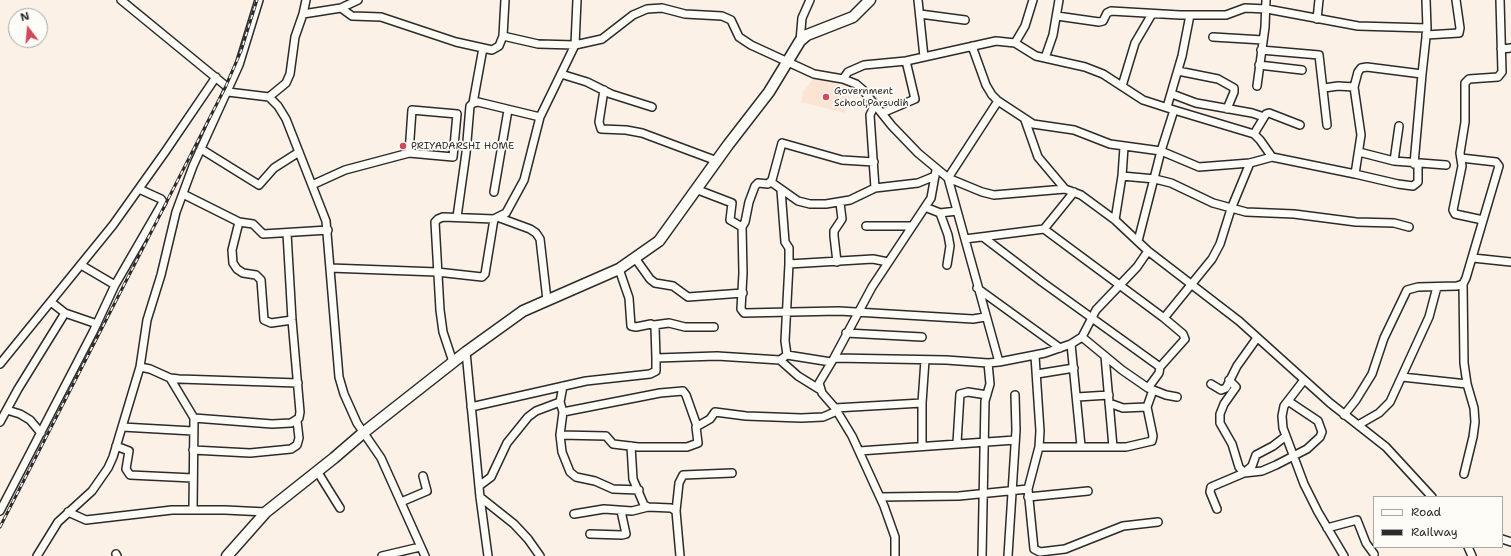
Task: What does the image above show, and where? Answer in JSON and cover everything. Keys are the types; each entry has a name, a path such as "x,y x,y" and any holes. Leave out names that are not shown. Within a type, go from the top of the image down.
{"main road":[{"path":"227,556 266,512 466,352 523,311 619,269 659,241 769,92 800,41 807,36 853,17 870,0"}],"street":[{"path":"121,0 216,77 226,86 228,92"},
{"path":"37,556 58,522 92,491 108,468 140,367 147,320 161,275 174,219 201,149 228,92 250,36 259,0"},
{"path":"269,97 286,83 290,74 296,37 306,0"},
{"path":"303,14 341,8 358,0"},
{"path":"341,8 352,16 381,17 450,40 496,50 503,36 505,0"},
{"path":"330,268 437,272 479,278 484,277 497,218 506,213 524,180 540,117 575,45 577,0"},
{"path":"800,41 802,18 810,0"},
{"path":"918,0 924,57"},
{"path":"1014,43 1025,26 1033,0"},
{"path":"1045,58 1057,16 1059,0"},
{"path":"1257,86 1267,10 1266,0"},
{"path":"1318,19 1319,0"},
{"path":"972,46 986,85 998,101 1025,120 1045,127 1084,133 1098,140 1124,147 1161,151 1199,167 1227,163 1250,163 1272,157 1413,186 1418,182 1416,164 1422,74 1427,32 1426,0"},
{"path":"1057,16 1099,22 1103,21 1110,11 1190,15 1230,14 1245,8 1267,10 1358,26 1427,32 1459,33 1460,28 1456,0"},
{"path":"1483,220 1454,213 1462,166 1461,158 1466,122 1465,83 1469,79 1495,78 1501,75 1500,0"},
{"path":"503,36 538,44 575,45 602,39 624,21 647,9 662,8 685,14 722,16 728,18 731,20 742,40 814,74 843,79 856,84 864,90 882,113 936,173 982,192 994,195 1065,189 1074,192 1115,220 1148,251 1239,321 1344,415 1386,447 1431,496"},
{"path":"920,14 965,20"},
{"path":"1122,86 1135,43 1152,14"},
{"path":"1138,241 1155,179 1190,15"},
{"path":"1213,38 1263,40"},
{"path":"843,79 848,72 854,68 924,57 996,41 1014,43 1036,56 1085,67 1103,74 1143,100 1254,134 1272,157"},
{"path":"457,217 465,161 470,106 473,103 483,48"},
{"path":"1501,48 1511,48"},
{"path":"1261,50 1319,56 1328,125"},
{"path":"882,113 915,99 906,60"},
{"path":"1260,65 1302,70"},
{"path":"1354,174 1361,136 1354,87 1358,72 1361,68 1367,66 1422,74"},
{"path":"1178,71 1218,79 1234,88 1234,92 1226,109"},
{"path":"561,74 587,82 652,108"},
{"path":"0,364 81,266 139,189 216,77"},
{"path":"1324,88 1338,86 1354,87"},
{"path":"604,90 600,122 601,128 642,133 717,161"},
{"path":"228,92 269,97 278,106 286,119 328,230 339,377 344,394 363,433 381,458 420,548 425,556"},
{"path":"1172,94 1196,103 1252,113 1264,117"},
{"path":"998,101 948,178 985,317 999,362"},
{"path":"473,103 478,102 540,117"},
{"path":"875,104 870,116 875,188"},
{"path":"312,185 345,170 409,153 453,157 457,114 412,110 409,153"},
{"path":"494,192 508,110"},
{"path":"1254,134 1267,113 1271,113 1300,125"},
{"path":"1025,120 1038,157 1065,189"},
{"path":"1394,161 1399,126"},
{"path":"770,182 780,144 784,142 842,160 874,162"},
{"path":"1115,220 1122,176 1124,147"},
{"path":"201,149 258,185 274,168 299,152"},
{"path":"1359,152 1394,161 1416,164 1446,165"},
{"path":"1461,158 1496,162 1499,164 1473,258 1463,284 1464,363 1467,384 1474,408 1475,422 1464,474"},
{"path":"1164,318 1212,259 1220,244 1231,209 1250,163"},
{"path":"936,173 918,183 875,188 840,202 810,204 798,201 770,182 758,183 755,186 742,227 742,309 744,313 857,312 973,318 985,317"},
{"path":"895,556 895,537 880,497 859,451 836,410 826,400 820,388 821,377 832,360 857,312 888,262 931,198 936,173"},
{"path":"1122,176 1155,179 1171,183 1213,203 1246,212 1294,214 1356,222 1394,223 1409,227"},
{"path":"0,511 97,324 115,285 163,202 161,199 139,189"},
{"path":"698,190 732,203 730,220 742,227"},
{"path":"781,190 785,242 789,248 790,264 785,341 787,355"},
{"path":"965,239 1044,229 1074,192"},
{"path":"183,194 239,222 253,224 263,234 328,230"},
{"path":"837,262 834,231 842,219 840,202"},
{"path":"925,207 940,213 957,211"},
{"path":"940,213 947,230 950,246 947,264"},
{"path":"453,362 443,332 437,272 435,222 438,218 497,218 530,229 536,233 540,239 547,300"},
{"path":"239,222 232,250 233,263 236,269 243,273 256,276 261,280 264,320 270,323 292,320"},
{"path":"866,226 912,226"},
{"path":"1038,447 1133,446 1153,440 1147,407 1151,389 1159,373 1160,367 1185,339 1183,334 1164,318 1044,229"},
{"path":"193,450 250,453 291,449 296,445 298,438 296,421 300,412 292,320 287,233"},
{"path":"983,237 1091,318 1160,367"},
{"path":"780,360 787,355 832,360 925,360 988,363 1035,356 1070,344 1082,337 1091,318 1148,251"},
{"path":"635,258 650,280 655,283 673,286 688,297 743,293"},
{"path":"1473,258 1511,262"},
{"path":"790,264 873,259 888,262"},
{"path":"81,266 115,285"},
{"path":"619,269 628,293 631,326 636,327 669,323 685,327 714,327"},
{"path":"1344,415 1356,400 1372,374 1384,338 1404,294 1412,288 1463,284"},
{"path":"977,287 1060,348"},
{"path":"1358,425 1379,413 1390,402 1429,318 1437,287"},
{"path":"51,302 65,313 97,324"},
{"path":"0,422 65,313"},
{"path":"471,407 586,381 654,373 656,371 656,358 654,325"},
{"path":"846,333 922,337"},
{"path":"1082,337 1122,370 1151,389 1177,397"},
{"path":"1211,384 1223,390 1230,380 1236,366 1257,338"},
{"path":"1070,344 1074,368 1081,446"},
{"path":"466,352 480,497 488,556"},
{"path":"656,358 716,356 780,360 798,376 820,388"},
{"path":"1035,356 1040,412 1038,447 1028,489 1032,545 1034,549 1040,552 1075,547 1123,526 1158,522"},
{"path":"1105,356 1113,447"},
{"path":"922,446 922,403 925,360"},
{"path":"982,556 983,535 981,494 985,401 990,384 988,363"},
{"path":"140,367 150,369 170,378 298,383"},
{"path":"1037,374 1074,368"},
{"path":"1402,377 1467,384"},
{"path":"170,378 194,418 193,510"},
{"path":"1230,380 1236,387 1224,404 1220,414 1220,423 1232,444 1239,467 1244,473"},
{"path":"1304,380 1288,401 1282,416 1286,436 1308,491 1327,528 1344,556"},
{"path":"562,386 560,402 563,412 560,435 562,452 570,472 576,477 595,481 613,489 639,490"},
{"path":"560,435 606,436 609,437 613,444 649,448 694,445 699,440 697,426 686,395 682,391 660,393 563,412"},
{"path":"957,443 960,394 968,392 987,395"},
{"path":"1077,397 1109,395"},
{"path":"1008,556 1015,440 1015,396"},
{"path":"1217,509 1211,495 1211,487 1244,473 1262,470 1294,457 1315,443 1322,432 1318,421 1288,401"},
{"path":"479,486 491,477 507,443 528,417 536,411 560,402"},
{"path":"697,426 710,419 715,412 719,411 746,416 801,418 822,417 836,410 922,403"},
{"path":"1109,403 1123,408 1147,407"},
{"path":"7,410 20,414 30,420 40,433"},
{"path":"194,418 272,424 296,421"},
{"path":"122,427 194,431"},
{"path":"1244,473 1252,466 1256,455 1286,436"},
{"path":"859,451 1015,440"},
{"path":"116,446 129,451 126,469 130,475 193,478"},
{"path":"631,446 633,479 639,490 644,505 648,507"},
{"path":"317,471 340,508"},
{"path":"680,556 676,511 679,483 683,475 732,473"},
{"path":"401,502 427,491 423,476"},
{"path":"880,497 942,497 1028,489"},
{"path":"1028,497 1088,491"},
{"path":"480,497 514,524 528,538 540,556"},
{"path":"574,514 604,509 621,511 639,510 648,507 672,508 676,511"},
{"path":"68,512 86,520 193,510 266,512"},
{"path":"590,534 622,536 626,534 621,511"},
{"path":"1327,528 1357,520 1366,543 1374,554"},
{"path":"382,556 420,548"}],"shaded area":[{"name":"Government School,Parsudih","path":"815,76 852,89 845,113 801,102 803,92"}],"railway":[{"path":"0,527 226,86 241,51 257,0"}],"place":[{"name":"Government School,Parsudih","path":"826,97"},
{"name":"PRIYADARSHI HOME","path":"403,146"}]}
